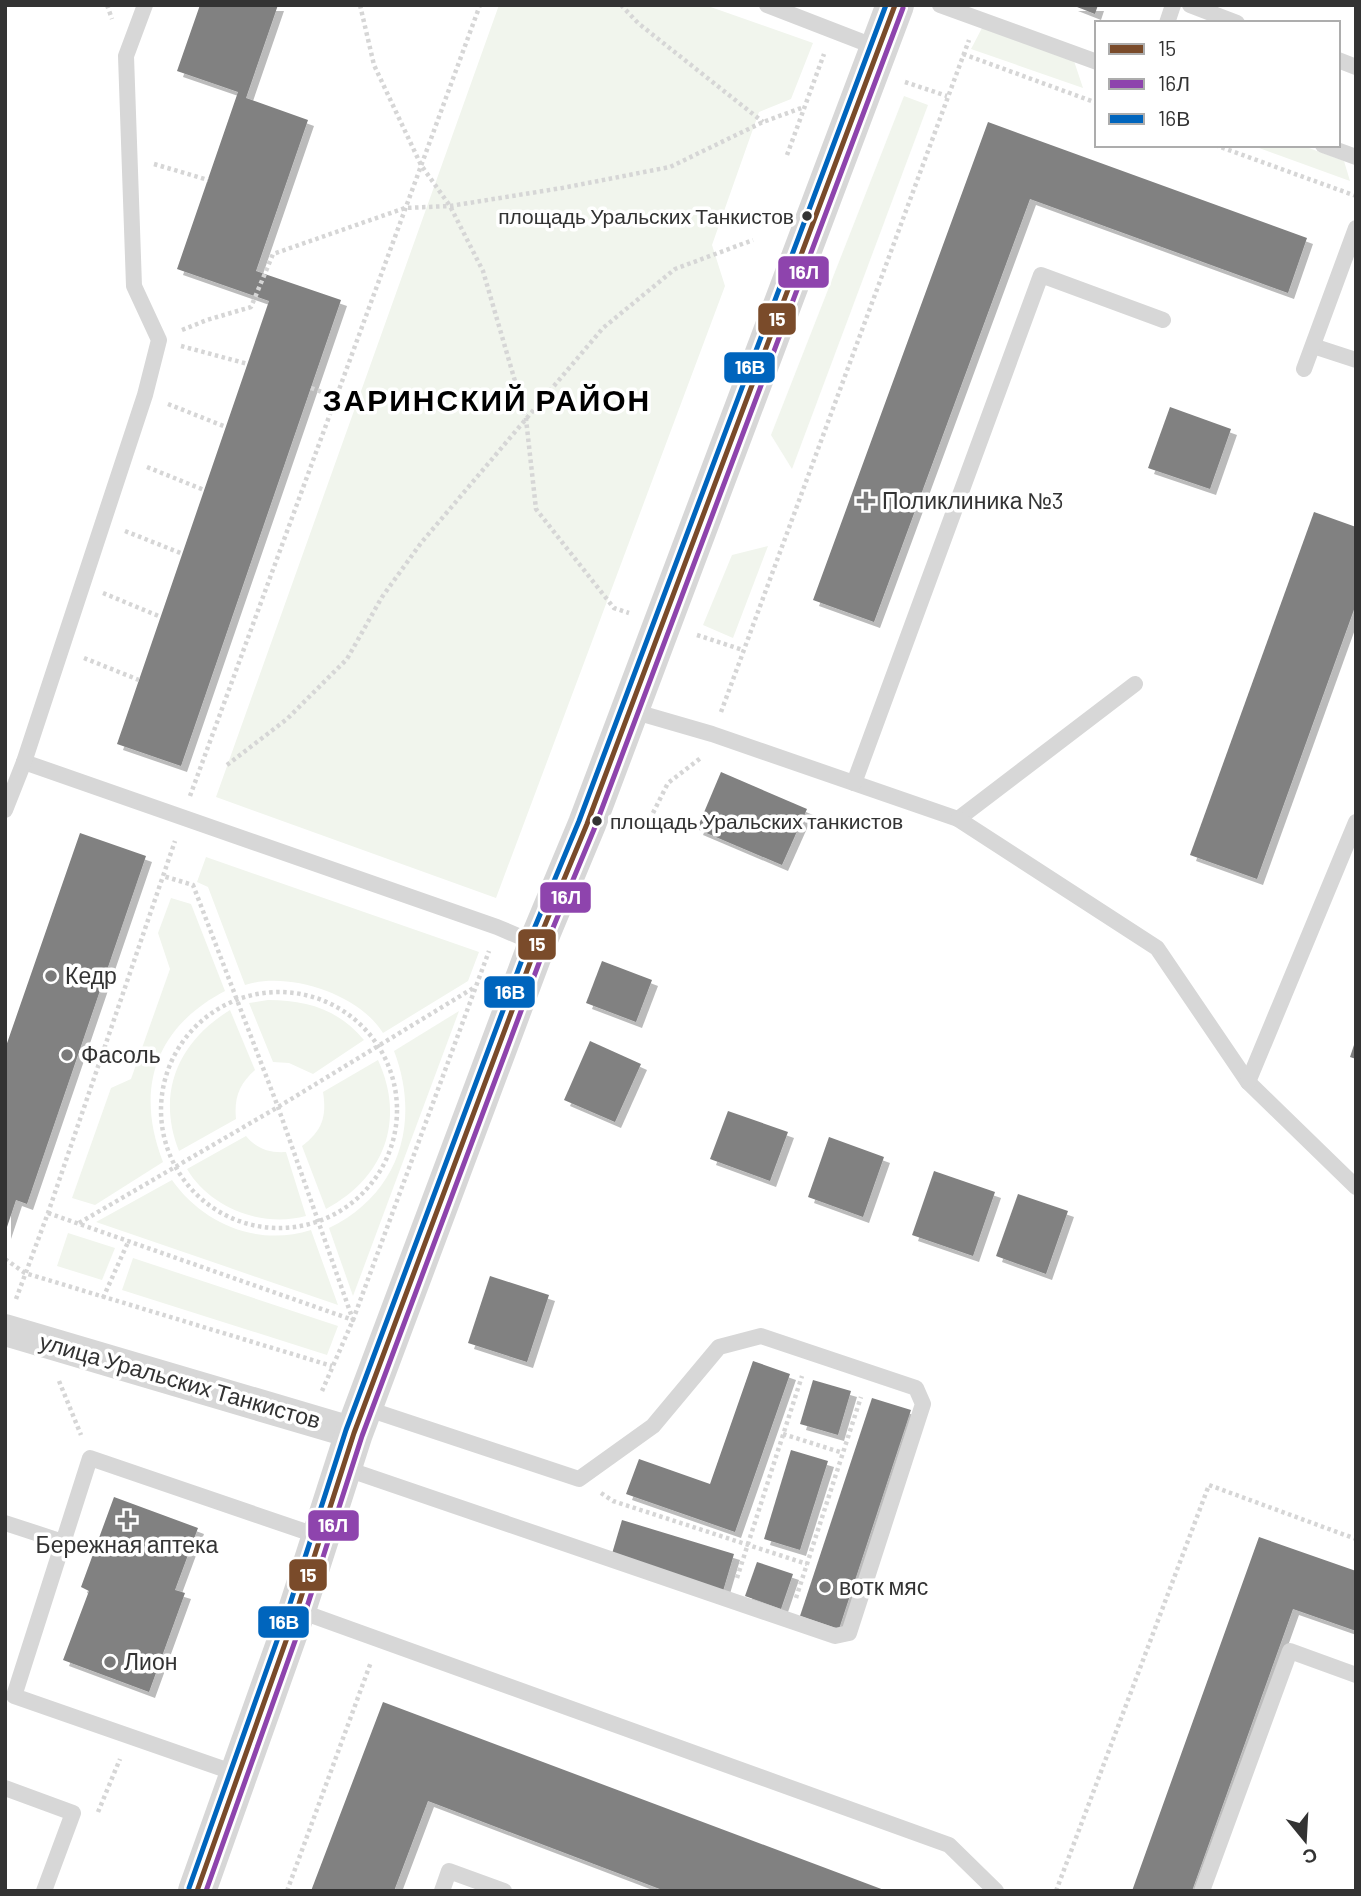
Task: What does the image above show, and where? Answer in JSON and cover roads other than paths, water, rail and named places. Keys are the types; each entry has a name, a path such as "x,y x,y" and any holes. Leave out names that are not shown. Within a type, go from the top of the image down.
{"street":[{"path":"197,1891 297,1609 354,1436 537,944 587,824 895,5"},
{"name":"улица Уральских Танкистов","path":"9,1318 39,1340 310,1420 354,1436"}],"lane":[{"path":"5,810 62,649 145,395 159,340 134,286 127,56 145,5"},
{"path":"767,5 878,48"},
{"path":"940,5 1095,61"},
{"path":"1190,5 1232,21"},
{"path":"1329,147 1356,157"},
{"path":"1304,369 1356,228"},
{"path":"854,783 1041,275 1163,320"},
{"path":"1313,346 1356,360"},
{"path":"958,819 1135,684"},
{"path":"629,710 712,734 958,819 1157,948 1248,1082 1356,1186"},
{"path":"24,762 498,927 537,944"},
{"path":"1248,1082 1356,822"},
{"path":"761,1336 916,1388 923,1404 849,1633 835,1636 730,1600 354,1436 579,1479 653,1426 719,1347 761,1336"},
{"path":"238,1774 14,1696 90,1458 321,1537"},
{"path":"5,1523 63,1542"},
{"path":"297,1609 949,1844 996,1891"},
{"path":"1202,1891 1290,1651 1356,1675"},
{"path":"5,1788 73,1812 44,1891"},
{"path":"442,1891 449,1871 504,1891"}],"place":[{"name":"площадь Уральских Танкистов","path":"807,216"},
{"name":"Поликлиника №3","path":"866,501"},
{"name":"площадь Уральских танкистов","path":"597,821"},
{"name":"Кедр","path":"51,976"},
{"name":"Фасоль","path":"67,1055"},
{"name":"Бережная аптека","path":"127,1520"},
{"name":"вотк мяс","path":"825,1587"},
{"name":"Лион","path":"110,1662"}],"district":[{"name":"ЗАРИНСКИЙ РАЙОН","path":"487,401"}]}
